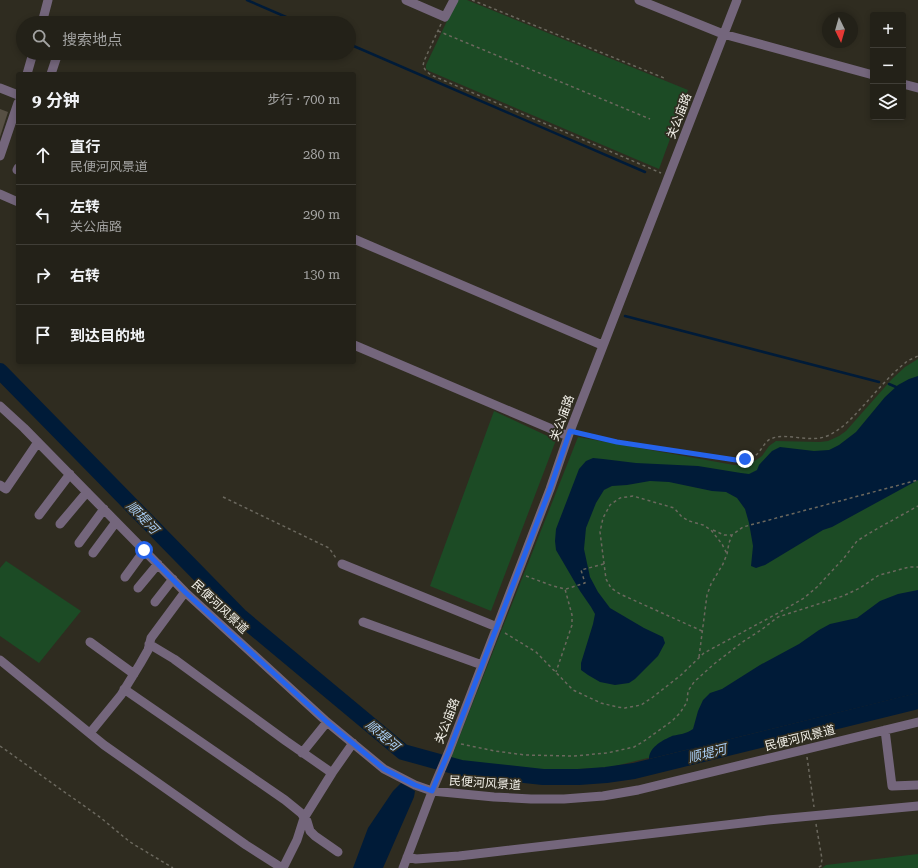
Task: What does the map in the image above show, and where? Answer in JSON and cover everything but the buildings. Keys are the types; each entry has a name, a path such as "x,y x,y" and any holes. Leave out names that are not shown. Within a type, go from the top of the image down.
{"street":[{"path":"44,16 48,0"},
{"path":"406,0 445,17 454,0"},
{"path":"639,0 723,34 870,74"},
{"name":"关公庙路","path":"402,868 518,573 602,345 737,0"},
{"path":"28,72 31,60"},
{"path":"52,72 56,60"},
{"path":"906,85 918,88"},
{"path":"0,88 16,94"},
{"path":"0,156 16,109"},
{"path":"0,194 16,201"},
{"path":"356,240 602,345"},
{"path":"356,346 569,433"},
{"name":"民便河风景道","path":"0,406 70,474 185,592 327,722 384,769 415,785 531,799 564,799 603,796 638,790 918,722"},
{"path":"3,487 38,442"},
{"path":"39,515 70,474"},
{"path":"60,524 87,492"},
{"path":"79,543 104,509"},
{"path":"93,553 116,522"},
{"path":"125,577 144,550"},
{"path":"138,588 158,564"},
{"path":"342,564 497,627"},
{"path":"155,602 173,579"},
{"path":"90,733 124,689 148,650 151,638 185,592"},
{"path":"363,622 482,665"},
{"path":"90,642 134,674"},
{"path":"149,644 174,659 286,742 332,773"},
{"path":"0,660 104,745 282,868 297,840 304,818 353,743"},
{"path":"124,689 286,800 307,821 310,830 315,836 338,852"},
{"path":"302,753 327,722"},
{"path":"885,730 892,786 918,785"},
{"path":"407,856 416,859 459,856 768,820 918,806"}],"path":[{"path":"472,0 664,78"},
{"path":"445,17 422,66 431,75 668,176"},
{"path":"438,31 650,119"},
{"path":"569,433 617,442 736,460 745,459 755,455 764,444 772,438 782,437 812,439 825,437 838,431 906,362 918,356"},
{"path":"699,657 707,595 711,584 723,564 732,535 743,527 918,480"},
{"path":"702,631 620,594 611,588 606,580 600,532 603,518 610,505 620,498 633,496 674,508 682,517 724,535 732,535"},
{"path":"223,497 329,548 342,564"},
{"path":"497,627 536,652 573,690 601,703 617,708 641,705 681,674 704,653 804,598 817,587 844,558 857,541 918,506"},
{"path":"711,530 722,544 727,554"},
{"path":"518,573 565,589 585,583 581,570 604,564"},
{"path":"452,742 495,751 525,755 574,756 607,753 634,747 672,721 680,713 686,702 688,690 694,682 720,660 778,617 842,596 860,588 879,575 909,567 918,567"},
{"path":"556,672 572,625 572,615 565,589"},
{"path":"0,746 101,818 130,842 173,868"}],"green space":[{"path":"457,0 467,0 688,90 659,169 426,69 426,65"},
{"path":"918,359 918,692 611,767 586,769 512,768 474,764 451,758 578,437 734,465 748,464 762,456 769,446 776,441 820,442 828,441 839,436 846,431 892,379 905,367"},
{"path":"494,411 556,440 491,611 430,586"},
{"path":"6,561 81,611 39,663 0,636 0,568"},
{"path":"918,854 918,868 822,868 826,865"}],"water":[{"path":"918,376 918,480 832,527 823,530 765,565 756,568 751,566 753,546 745,509 737,498 726,492 712,491 669,482 650,481 612,486 604,490 596,503 586,528 584,549 590,577 598,592 610,608 644,628 663,637 665,643 658,656 629,683 615,685 600,682 581,670 581,663 595,614 556,550 555,541 556,529 579,469 586,461 593,458 636,463 698,466 749,474 757,470 759,465 772,451 780,447 814,451 829,450 839,445 856,432 885,397 898,385"},
{"path":"918,590 918,693 649,759 651,751 659,743 671,736 683,734 693,729 703,700 710,693 722,689 830,624 857,618 880,601 898,594"},
{"path":"401,783 415,791 414,797 383,868 353,868 368,828 393,791"}],"waterway":[{"path":"247,0 284,16"},
{"path":"356,47 645,172"},
{"path":"625,316 879,382"},
{"name":"顺堤河","path":"0,371 241,617 403,752 461,768 543,777 606,775 634,771 918,701"},
{"path":"889,384 896,387"}],"route":[{"path":"144,550 185,592 327,722 384,769 415,785 432,791 449,751 550,489 570,431 617,442 736,460 745,459"}]}
